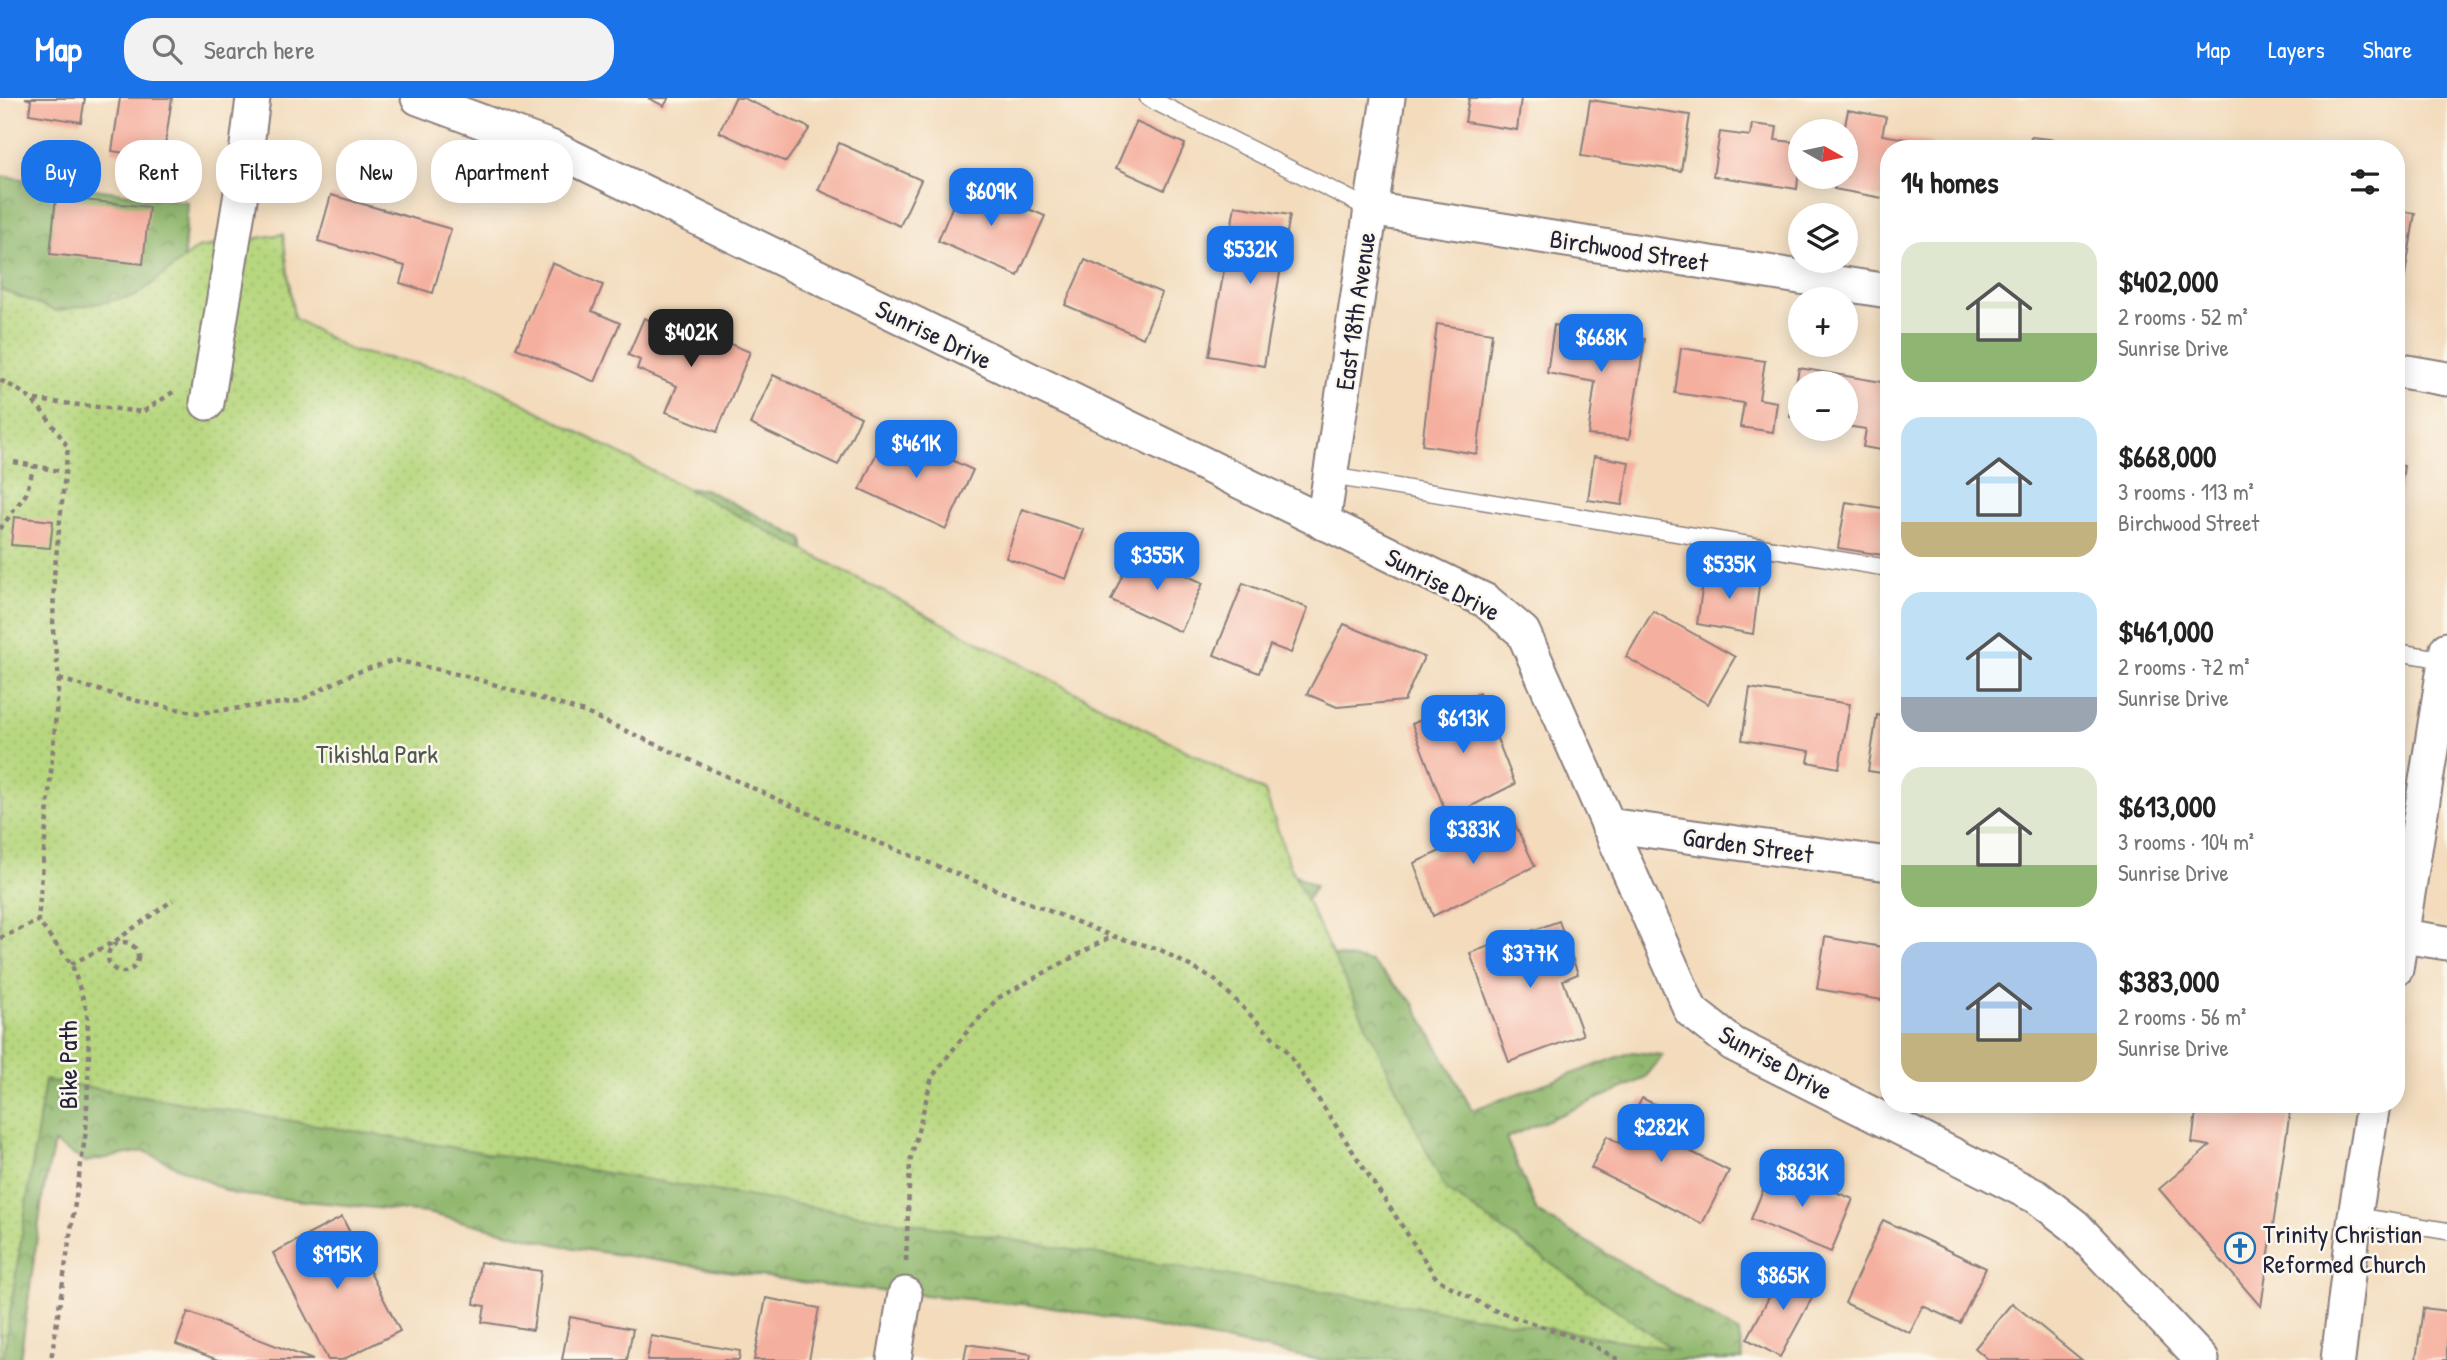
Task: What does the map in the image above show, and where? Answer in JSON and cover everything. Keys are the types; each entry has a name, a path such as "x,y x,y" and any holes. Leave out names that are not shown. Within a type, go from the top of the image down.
{"street":[{"path":"207,403 241,193 253,98"},
{"name":"Sunrise Drive","path":"418,98 553,148 1486,601 1524,632 1691,1011 1733,1044 2037,1197 2075,1226 2202,1360"},
{"name":"East 18th Avenue","path":"1323,523 1388,98"},
{"name":"Birchwood Street","path":"1370,209 1880,290"},
{"path":"2405,372 2447,379"},
{"path":"2405,899 2446,656"},
{"name":"Garden Street","path":"1608,825 1880,863"},
{"path":"2405,936 2447,943"},
{"path":"2338,1360 2355,1216 2372,1113"},
{"path":"894,1360 905,1294"}],"lane":[{"path":"1148,98 1370,209"},
{"path":"1331,476 1880,567"},
{"path":"2405,653 2446,656"},
{"path":"2355,1216 2447,1231"}],"path":[{"path":"34,400 143,412 166,399 213,358"},
{"path":"0,380 25,392 34,400 68,447 54,576 53,630 59,678 38,921 0,938"},
{"path":"14,463 65,472"},
{"path":"0,528 26,494 34,466"},
{"path":"59,678 145,704 198,713 299,701 352,674 395,660 470,677 584,712 836,826 1112,936 1159,949 1215,980 1286,1050 1437,1279 1491,1309 1587,1342 1619,1360"},
{"path":"71,964 114,942 173,900"},
{"name":"Bike Path","path":"38,921 71,964 87,1012 86,1131 51,1360"},
{"path":"905,1294 909,1162 932,1077 965,1034 998,998 1112,936"},
{"path":"114,942 126,942 134,947 138,956 131,969 118,971 110,964 108,955 114,942"}],"green space":[{"path":"0,176 21,179 21,203 101,203 101,190 115,192 115,203 188,203 181,288 0,367"},
{"name":"Tikishla Park","path":"283,234 294,318 352,351 468,374 1265,792 1290,866 1445,1189 1672,1349 45,1080 3,1360 0,1360 0,289 56,311 136,296 198,248"},
{"name":"Tikishla Park","path":"631,488 705,489 803,539 813,606 1315,886 1281,947 1371,962 1413,1002 1472,1110 1632,1052 1663,1055 1644,1079 1506,1138 1537,1212 1739,1333 1743,1360 1320,1360 1052,1307 827,1286 568,1247 427,1213 234,1194 144,1151 85,1162 54,1143 43,1193 20,1360 0,1360 0,1058"}],"building":[{"path":"25,98 85,98 81,122 29,114 31,100"},
{"path":"120,98 172,98 166,140 115,140 115,151 112,151"},
{"path":"648,98 669,98 664,106"},
{"path":"735,98 743,98 810,128 786,162 719,132"},
{"path":"1469,98 1521,98 1517,130 1465,122"},
{"path":"1590,100 1690,115 1681,171 1581,156"},
{"path":"1848,110 1886,117 1882,135 1913,140 1880,140 1880,198 1834,189 1858,189 1858,119 1846,119"},
{"path":"1136,122 1185,144 1164,190 1116,168"},
{"path":"1752,124 1777,127 1775,140 1788,142 1788,188 1713,176 1720,132 1750,136"},
{"path":"2031,137 2057,140 2030,140"},
{"path":"839,143 921,180 900,226 818,190"},
{"path":"963,181 1045,216 1018,276 938,241"},
{"path":"331,195 336,196 336,203 359,203 451,229 433,293 400,283 405,266 318,241"},
{"path":"101,202 149,207 143,264 50,254 55,203"},
{"path":"1235,206 1290,215 1264,366 1209,356"},
{"path":"2405,211 2415,213 2405,276"},
{"path":"1085,260 1162,293 1143,338 1065,305"},
{"path":"552,263 603,285 592,311 620,323 595,382 516,348"},
{"path":"662,316 750,352 717,432 666,412 677,386 637,369 640,360 628,355 644,318 659,324"},
{"path":"1437,324 1492,333 1477,454 1422,445"},
{"path":"1554,325 1645,339 1629,439 1588,435 1595,382 1547,373"},
{"path":"1681,348 1765,361 1759,399 1777,402 1773,432 1740,427 1744,403 1675,393"},
{"path":"773,375 861,417 838,465 750,424"},
{"path":"1858,378 1880,382 1880,450 1863,447 1866,429 1858,428"},
{"path":"887,430 973,470 946,529 860,489"},
{"path":"1594,456 1629,462 1622,505 1588,500"},
{"path":"1846,502 1880,508 1880,555 1838,548"},
{"path":"1022,509 1084,530 1066,579 1006,558"},
{"path":"14,517 53,521 50,548 11,545"},
{"path":"1133,551 1203,583 1181,632 1111,600"},
{"path":"1705,569 1760,578 1753,634 1697,624"},
{"path":"1243,583 1308,608 1291,653 1270,645 1259,673 1214,655"},
{"path":"1653,611 1735,657 1708,704 1626,657"},
{"path":"1344,624 1424,657 1404,701 1337,707 1307,694"},
{"path":"1750,688 1850,704 1839,768 1808,762 1810,751 1742,740"},
{"path":"1479,693 1515,784 1448,818 1412,724"},
{"path":"1877,715 1880,716 1880,773 1868,771"},
{"path":"1512,818 1535,866 1433,916 1414,863"},
{"path":"1559,921 1578,974 1563,980 1583,1035 1509,1062 1470,953"},
{"path":"1825,937 1880,947 1880,1000 1817,989"},
{"path":"1642,1098 1686,1120 1674,1143 1729,1171 1702,1224 1591,1168 1607,1136 1619,1143"},
{"name":"Trinity Christian Reformed Church","path":"2196,1113 2290,1113 2261,1307 2159,1189 2210,1146 2192,1143"},
{"path":"1773,1166 1853,1199 1831,1252 1751,1219"},
{"path":"342,1217 400,1331 342,1360 328,1360 273,1253"},
{"path":"1883,1220 1986,1268 1960,1323 1923,1306 1910,1333 1845,1303"},
{"path":"480,1262 541,1271 533,1330 482,1322 485,1306 474,1304"},
{"path":"1785,1267 1819,1285 1780,1357 1747,1339"},
{"path":"766,1298 819,1308 809,1360 754,1360"},
{"path":"2012,1303 2082,1360 1989,1360 1975,1348"},
{"path":"2423,1308 2447,1311 2447,1360 2416,1360"},
{"path":"188,1312 313,1360 218,1360 176,1344"},
{"path":"570,1317 633,1329 627,1360 562,1360"},
{"path":"651,1336 740,1351 739,1360 647,1360"},
{"path":"967,1344 1031,1354 1030,1360 964,1360"}],"place":[{"name":"Trinity Christian Reformed Church","path":"2240,1248"}]}
